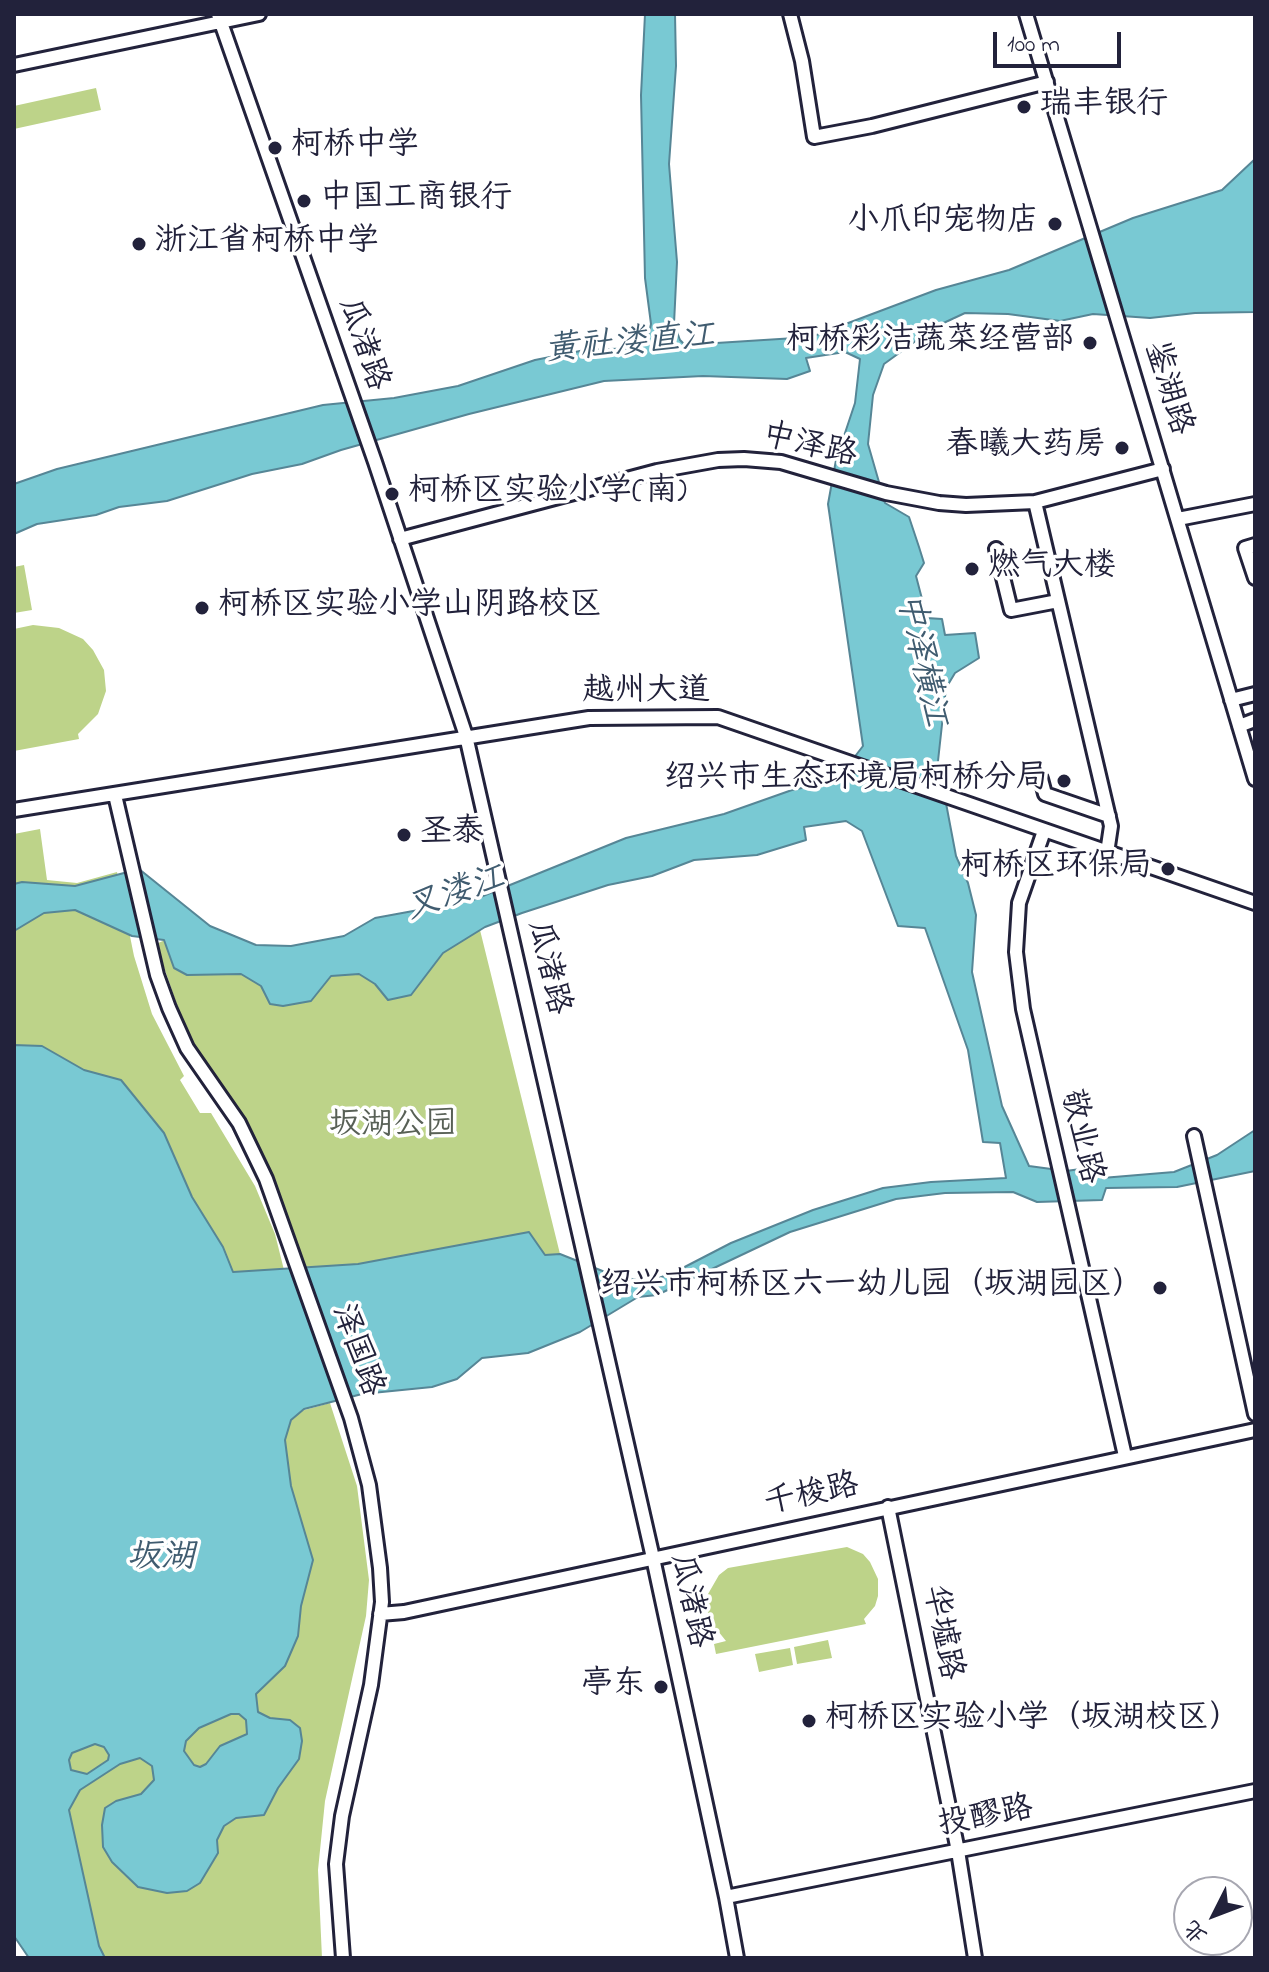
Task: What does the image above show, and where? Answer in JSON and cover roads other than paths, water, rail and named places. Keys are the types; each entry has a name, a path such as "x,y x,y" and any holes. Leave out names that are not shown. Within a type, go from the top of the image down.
{"street":[{"path":"14,65 219,18 259,14"},
{"path":"790,14 802,61 814,137 872,126 1047,82"},
{"name":"鉴湖路","path":"1026,14 1255,779"},
{"name":"瓜渚路","path":"219,18 375,462 466,736 653,1558 737,1958"},
{"name":"中泽路","path":"400,539 657,471 718,460 781,462 886,493 966,505 1035,502 1163,469"},
{"path":"1035,502 1109,816 1111,826 1107,853"},
{"path":"1178,519 1255,504"},
{"path":"1255,545 1245,548 1255,578"},
{"path":"996,549 1011,610 1058,601"},
{"path":"1231,700 1255,694"},
{"name":"越州大道","path":"14,810 589,718 718,717 1255,903"},
{"path":"1239,726 1255,720"},
{"path":"1041,779 1045,794 1109,816"},
{"name":"泽国路","path":"115,795 157,975 187,1048 239,1123 266,1179 363,1453 375,1517 380,1614 371,1685 336,1864 343,1958"},
{"name":"敬业路","path":"1044,831 1019,903 1016,952 1023,1009 1125,1456"},
{"path":"1194,1136 1255,1414"},
{"name":"千梭路","path":"380,1614 404,1612 1255,1430"},
{"name":"华墟路","path":"888,1507 958,1851 975,1958"},
{"name":"投醪路","path":"726,1897 1255,1791"}],"water":[{"path":"645,14 675,14 676,66 669,164 677,262 674,324 685,345 811,337 936,290 1009,270 1133,218 1222,190 1255,159 1255,312 1195,313 1150,318 1093,314 1060,321 1008,314 965,313 935,327 884,364 873,395 868,444 885,503 909,517 924,563 916,576 927,618 942,619 945,635 975,633 979,658 955,673 946,688 938,761 956,856 968,883 976,915 972,972 1002,1106 1029,1166 1066,1171 1095,1167 1102,1178 1174,1172 1217,1155 1255,1130 1255,1171 1177,1187 1106,1188 1102,1200 1037,1202 1013,1192 945,1193 896,1199 790,1232 657,1295 638,1297 580,1332 528,1353 482,1358 457,1379 432,1387 362,1394 304,1409 291,1420 285,1440 291,1486 313,1560 301,1606 298,1636 285,1666 256,1694 258,1712 270,1718 290,1720 300,1728 302,1741 299,1759 278,1788 264,1815 236,1818 224,1826 217,1840 218,1853 200,1883 187,1891 167,1893 138,1887 112,1862 103,1847 105,1808 116,1801 141,1794 154,1780 152,1766 140,1758 120,1764 80,1790 69,1810 99,1946 105,1958 29,1958 14,1936 14,1045 42,1046 84,1070 121,1080 164,1133 192,1197 223,1247 233,1272 358,1264 529,1232 545,1255 560,1254 605,1272 650,1281 673,1273 731,1243 813,1210 883,1188 1006,1178 1000,1143 983,1142 968,1050 925,928 898,926 862,831 846,821 804,827 806,840 757,855 694,860 652,876 608,885 485,927 443,953 411,995 388,1000 375,984 359,974 331,976 311,1001 283,1006 270,1004 261,986 241,974 187,975 174,968 164,940 132,936 75,910 44,913 14,931 14,884 75,886 139,869 210,926 256,945 291,946 344,936 375,918 473,900 626,838 724,814 792,790 836,781 863,746 828,504 836,460 855,403 860,359 845,352 806,358 810,371 787,379 703,376 604,381 469,414 302,464 252,474 167,501 119,507 96,515 37,524 14,534 14,484 57,469 323,405 394,398 458,386 535,360 585,350 636,348 649,333 651,324 645,278 641,95","holes":["231,1714 239,1714 246,1720 247,1734 220,1746 206,1764 200,1767 194,1765 184,1751 186,1741 199,1728","95,1744 104,1747 109,1755 108,1760 87,1774 71,1770 69,1760 72,1753"]},
{"path":"444,1114 448,1134 435,1137 431,1116"}],"place":[{"name":"瑞丰银行","path":"1024,107"},
{"name":"柯桥中学","path":"275,148"},
{"name":"中国工商银行","path":"304,201"},
{"name":"小爪印宠物店","path":"1055,224"},
{"name":"浙江省柯桥中学","path":"139,244"},
{"name":"柯桥彩洁蔬菜经营部","path":"1090,343"},
{"name":"春曦大药房","path":"1122,448"},
{"name":"柯桥区实验小学(南)","path":"392,494"},
{"name":"燃气大楼","path":"972,569"},
{"name":"柯桥区实验小学山阴路校区","path":"202,608"},
{"name":"绍兴市生态环境局柯桥分局","path":"1064,781"},
{"name":"圣泰","path":"404,835"},
{"name":"柯桥区环保局","path":"1168,869"},
{"name":"绍兴市柯桥区六一幼儿园（坂湖园区）","path":"1160,1288"},
{"name":"亭东","path":"661,1687"},
{"name":"柯桥区实验小学（坂湖校区）","path":"809,1721"}],"water label":[{"name":"黄社溇直江","path":"630,346"},
{"name":"中泽横江","path":"919,660"},
{"name":"叉溇江","path":"456,896"},
{"name":"坂湖","path":"161,1560"}],"park label":[{"name":"坂湖公园","path":"393,1128"}]}
